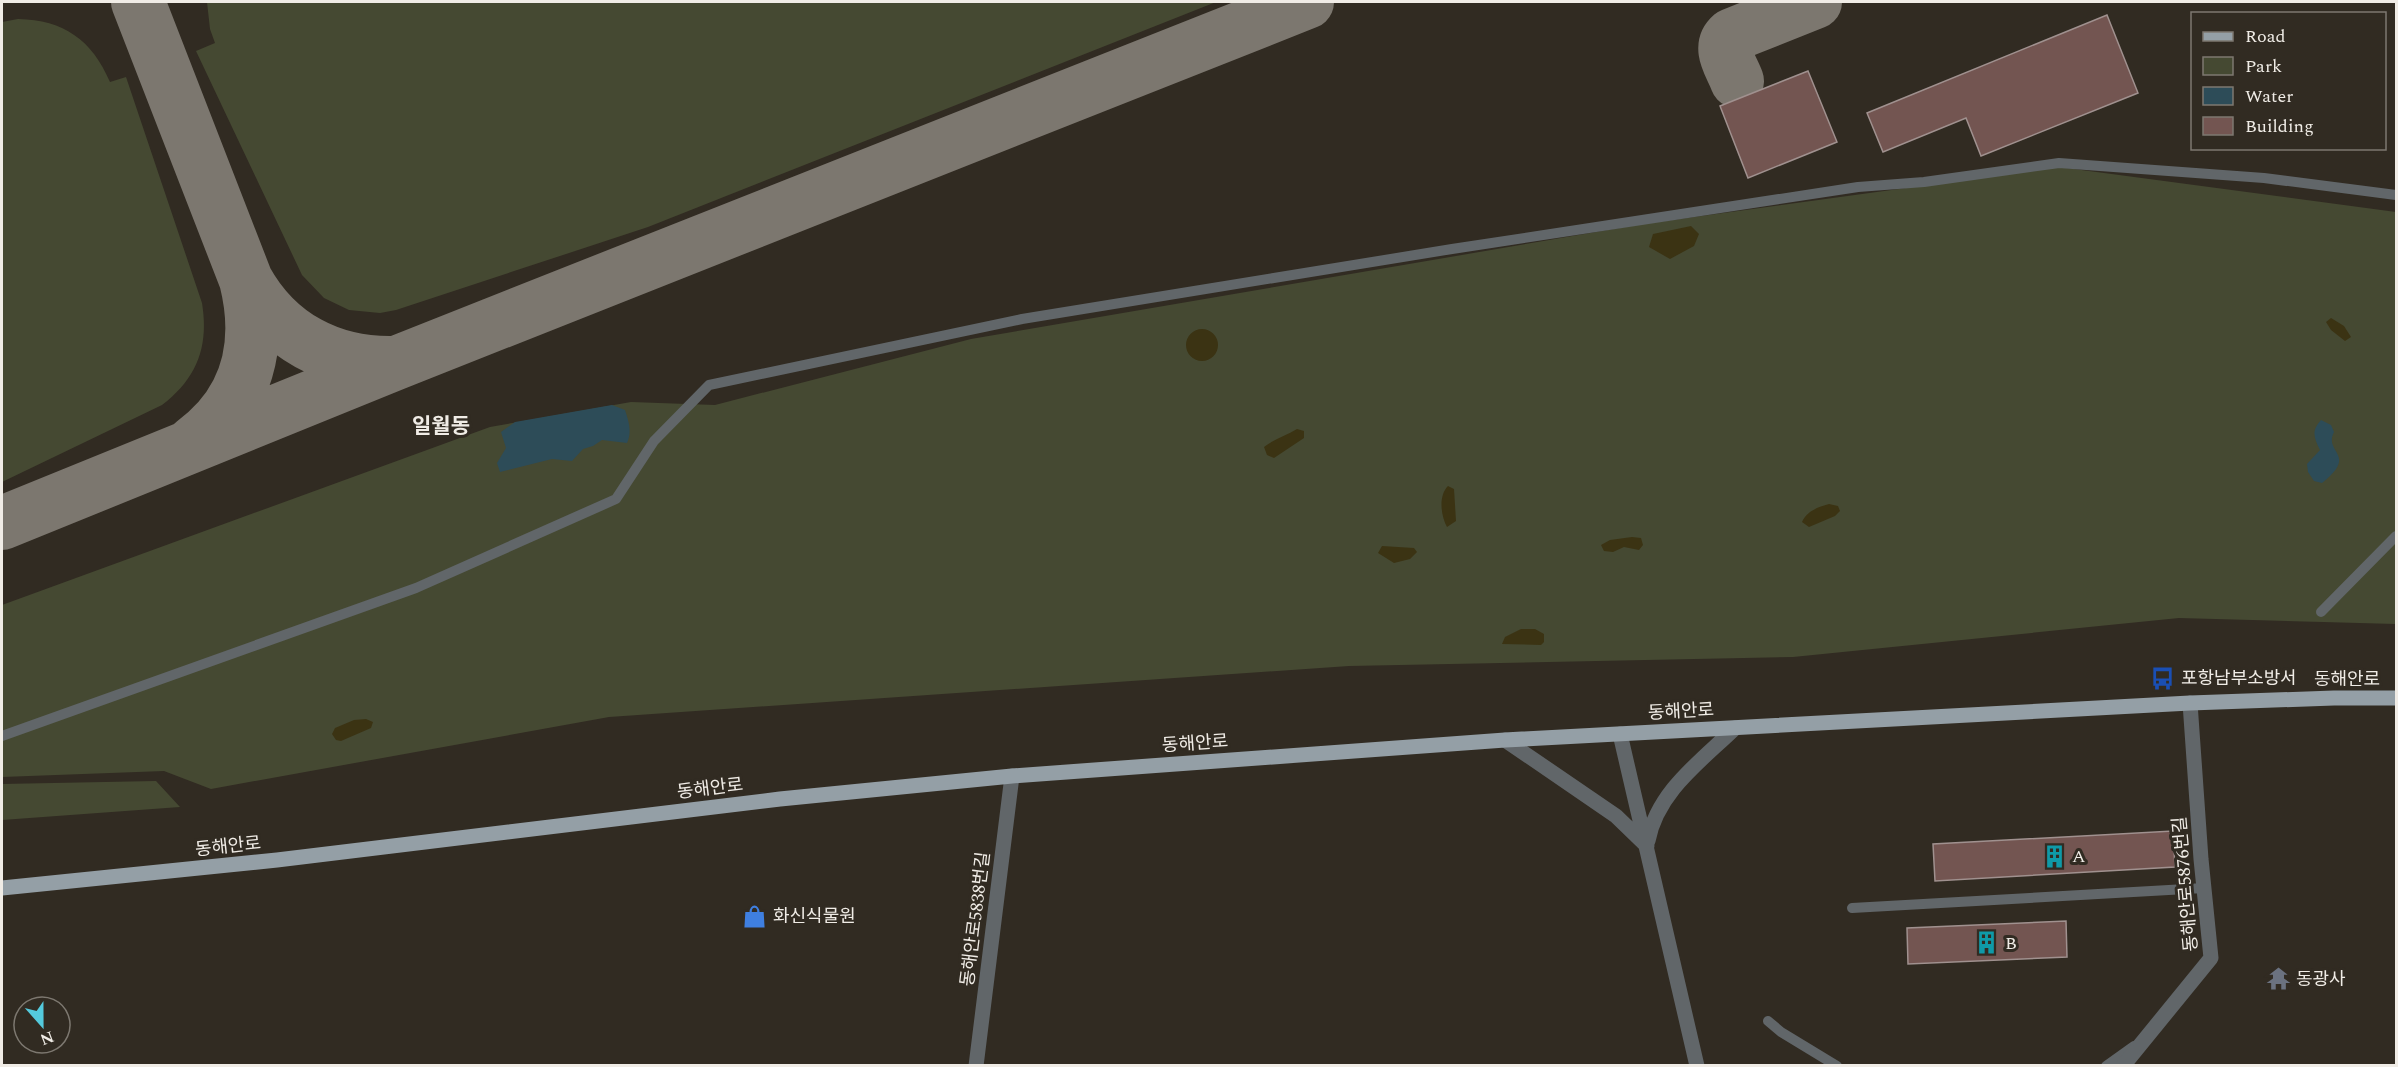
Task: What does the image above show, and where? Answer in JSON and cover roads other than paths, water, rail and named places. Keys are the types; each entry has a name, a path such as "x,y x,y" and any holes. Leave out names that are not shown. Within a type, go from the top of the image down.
{"main road":[{"name":"동해안로","path":"2,888 277,861 780,799 1012,776 1505,740 2190,703 2397,698"}],"street":[{"name":"동해안로5876번길","path":"2123,1065 2211,958 2190,703"},
{"path":"1647,846 1656,813 1672,789 1735,728"},
{"path":"1620,734 1697,1065"},
{"path":"1505,740 1616,816 1647,846"},
{"name":"동해안로5838번길","path":"976,1065 1012,776"}],"lane":[{"path":"2,736 416,588 616,499 654,441 709,385 1022,319 1440,250 1835,190 1924,182 2058,163 2264,178 2397,195"},
{"path":"2321,612 2397,536"},
{"path":"1852,908 2204,888"},
{"path":"1768,1021 1781,1032 1837,1065"},
{"path":"2106,1065 2146,1037"}],"water":[{"path":"612,405 625,410 630,431 627,443 602,440 583,449 572,461 552,459 500,472 497,463 506,448 501,432 515,422"},
{"path":"2321,420 2331,425 2334,432 2333,445 2339,460 2333,473 2322,483 2314,481 2308,472 2307,464 2320,450 2315,435"}],"place":[{"name":"포항남부소방서","path":"2163,678"},
{"name":"A","path":"2054,856"},
{"name":"화신식물원","path":"755,916"},
{"name":"B","path":"1987,943"},
{"name":"동광사","path":"2278,979"}],"district":[{"name":"일월동","path":"441,426"}]}
